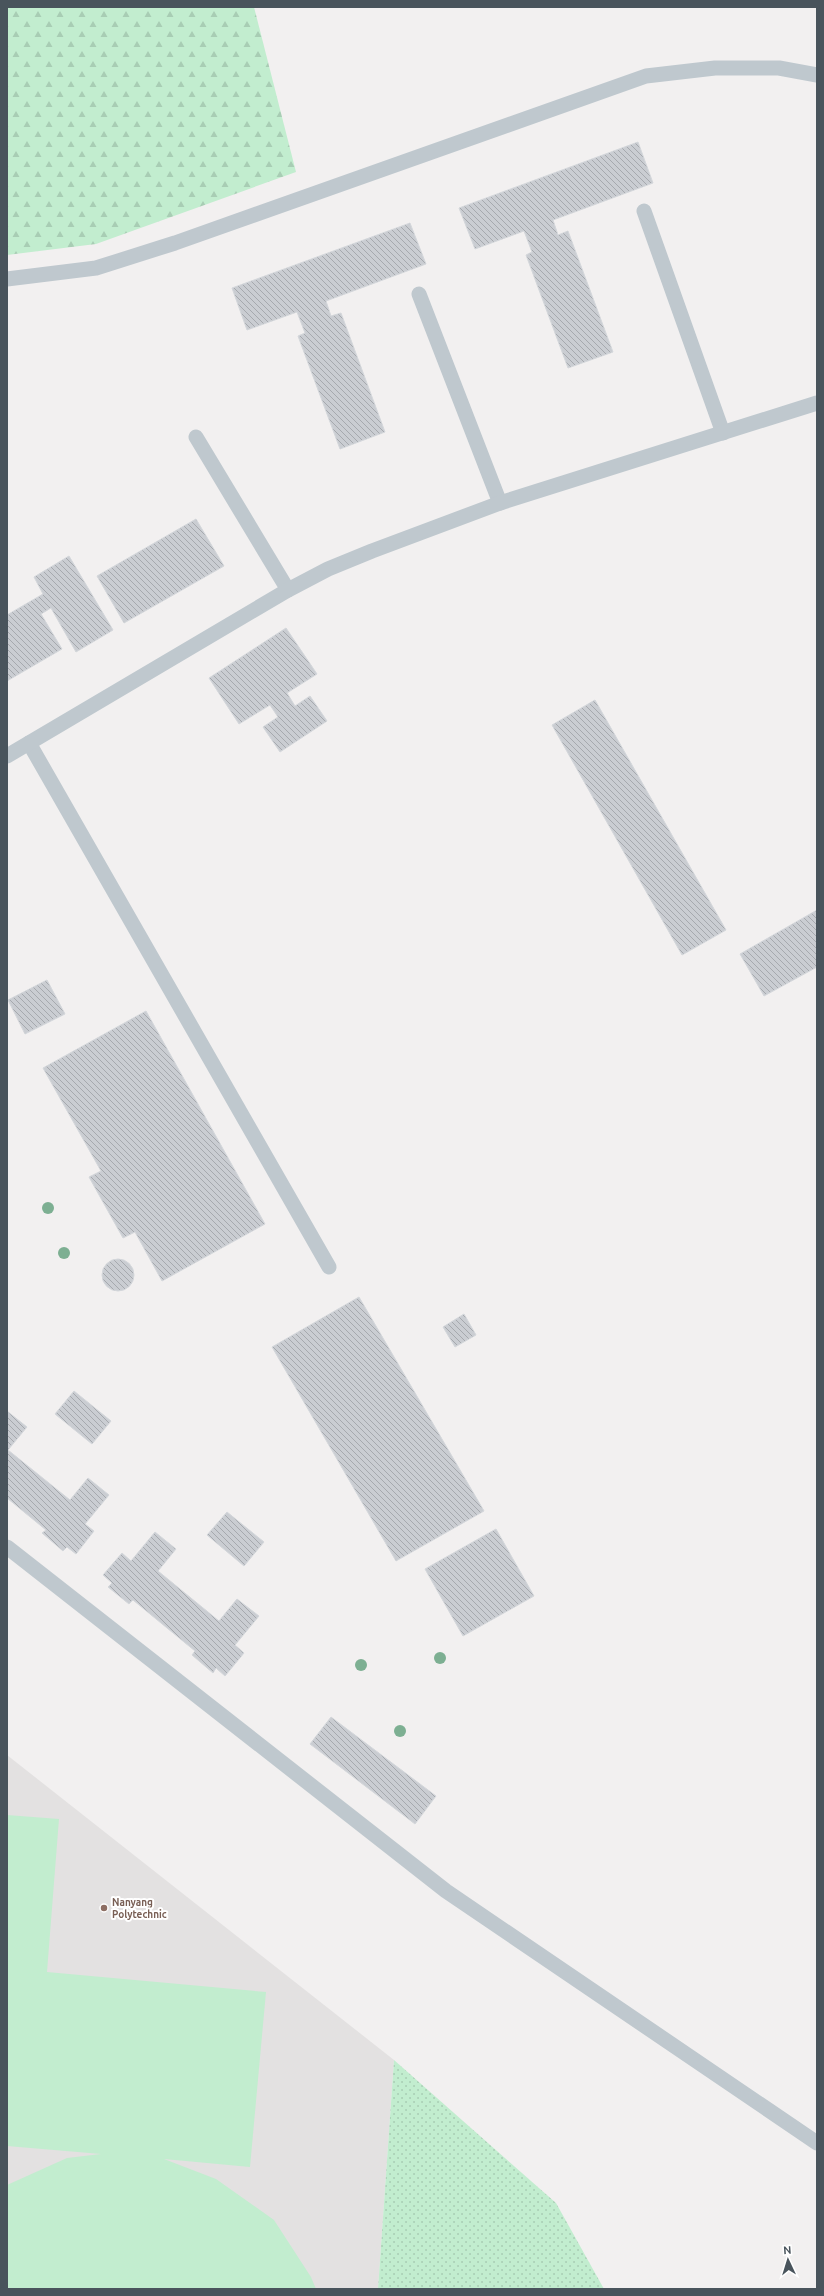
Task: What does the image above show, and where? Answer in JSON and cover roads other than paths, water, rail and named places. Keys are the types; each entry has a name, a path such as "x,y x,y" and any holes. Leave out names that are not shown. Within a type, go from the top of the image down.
{"lane":[{"path":"7,279 96,268 153,250 646,76 715,68 779,68 817,75"},
{"path":"644,211 723,433"},
{"path":"419,294 500,503"},
{"path":"7,756 288,590 328,569 500,503 817,404"},
{"path":"196,437 288,590"},
{"path":"29,743 328,1267"},
{"path":"7,1547 446,1891 817,2143"}],"place":[{"name":"Nanyang Polytechnic","path":"104,1908"}]}
